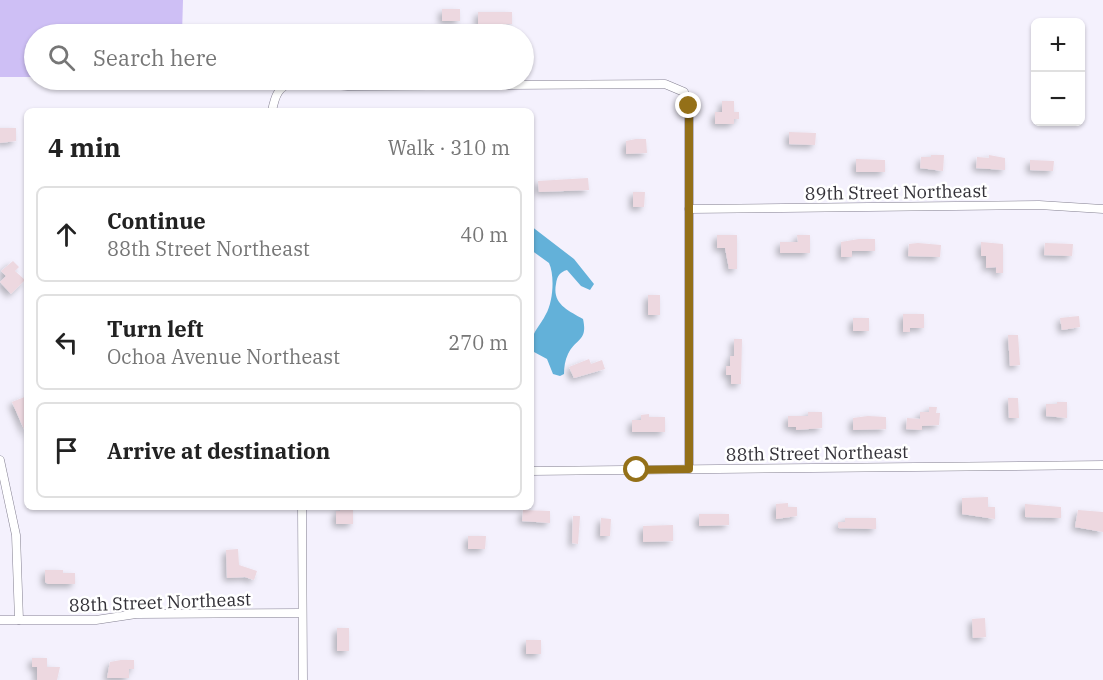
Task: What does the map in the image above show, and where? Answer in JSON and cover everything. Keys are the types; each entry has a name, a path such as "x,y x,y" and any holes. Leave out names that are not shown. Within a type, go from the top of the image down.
{"street":[{"path":"534,85 665,84 684,92 689,103 689,469"},
{"path":"273,108 279,90"},
{"name":"89th Street Northeast","path":"689,209 1039,205 1103,209"},
{"path":"0,460 16,535 19,620"},
{"name":"88th Street Northeast","path":"534,471 1103,465"},
{"path":"302,510 303,680"},
{"name":"88th Street Northeast","path":"0,620 96,620 136,614 302,613"}],"shaded area":[{"path":"0,0 183,0 182,24 24,24 24,77 0,77"}],"water":[{"path":"534,228 574,259 594,284 590,290 581,286 567,270 557,279 556,297 562,306 583,319 584,326 583,336 571,349 567,356 564,374 560,376 553,374 547,359 534,352 534,334 548,309 552,296 553,282 549,263 534,252"}],"building":[{"path":"442,9 460,9 460,21 442,21"},
{"path":"478,12 512,12 512,24 478,24"},
{"path":"722,101 734,101 734,112 739,112 739,119 734,119 734,124 715,124 715,112 722,112"},
{"path":"0,128 16,128 16,141 0,143"},
{"path":"789,132 816,133 815,145 789,144"},
{"path":"646,139 647,153 626,154 626,141"},
{"path":"931,155 944,155 943,171 920,168 921,157 931,157"},
{"path":"989,155 1005,158 1005,170 976,168 977,157 989,158"},
{"path":"856,159 885,160 885,172 856,172"},
{"path":"1030,160 1054,161 1053,171 1030,170"},
{"path":"588,178 589,190 539,192 538,181"},
{"path":"633,192 645,192 644,207 633,207"},
{"path":"717,235 737,235 737,269 729,269 725,248 717,248"},
{"path":"797,235 810,235 810,253 780,253 780,242 798,242"},
{"path":"875,239 875,251 852,251 852,257 841,257 841,242"},
{"path":"981,242 1003,244 1003,273 996,273 996,267 986,268 986,256 981,256"},
{"path":"1045,243 1073,244 1072,256 1044,255"},
{"path":"909,244 941,245 940,257 908,256"},
{"path":"13,261 19,267 15,271 24,281 11,294 0,282 6,276 1,271"},
{"path":"648,295 660,295 660,315 648,315"},
{"path":"903,314 924,314 924,328 910,328 910,332 903,332"},
{"path":"1079,316 1080,327 1062,330 1060,318"},
{"path":"853,318 869,318 869,331 853,331"},
{"path":"1008,335 1018,335 1020,365 1010,366"},
{"path":"734,339 742,339 741,384 731,384 731,375 726,375 726,366 730,366 730,356 734,356"},
{"path":"589,359 591,364 602,360 605,369 574,378 569,367"},
{"path":"24,397 24,429 12,402"},
{"path":"1008,398 1018,398 1019,418 1009,418"},
{"path":"1057,402 1067,402 1067,418 1046,416 1046,404 1057,404"},
{"path":"929,407 937,407 936,413 940,413 939,425 922,426 922,430 906,429 907,418 920,419 920,412 929,412"},
{"path":"808,412 822,412 822,428 796,430 796,427 788,427 788,416 808,416"},
{"path":"649,414 649,417 665,417 665,432 632,432 632,420 641,420 641,415"},
{"path":"886,417 886,429 853,430 853,418"},
{"path":"988,497 988,507 995,507 995,519 962,514 962,498"},
{"path":"788,503 788,507 797,507 797,516 776,519 776,504"},
{"path":"1025,504 1061,507 1061,518 1025,517"},
{"path":"353,510 353,524 336,524 336,511"},
{"path":"523,510 550,511 550,523 522,521"},
{"path":"1078,510 1103,512 1103,532 1075,527"},
{"path":"699,514 729,514 729,525 699,526"},
{"path":"573,516 580,516 578,544 572,543"},
{"path":"601,518 611,519 610,536 600,536"},
{"path":"845,518 876,518 876,529 838,528 838,522 845,522"},
{"path":"673,525 673,541 643,542 643,526"},
{"path":"468,536 486,536 485,549 468,549"},
{"path":"238,549 239,565 257,571 254,580 245,577 227,578 226,550"},
{"path":"45,570 75,573 75,584 48,584 45,582"},
{"path":"985,618 986,637 973,638 972,619"},
{"path":"337,628 349,628 349,651 337,651"},
{"path":"526,640 541,640 541,654 526,654"},
{"path":"32,658 47,658 47,667 60,667 57,680 37,680 37,667 32,667"},
{"path":"134,660 134,669 129,669 129,678 107,678 110,662"}],"route":[{"path":"637,470 689,469 689,106"}]}
